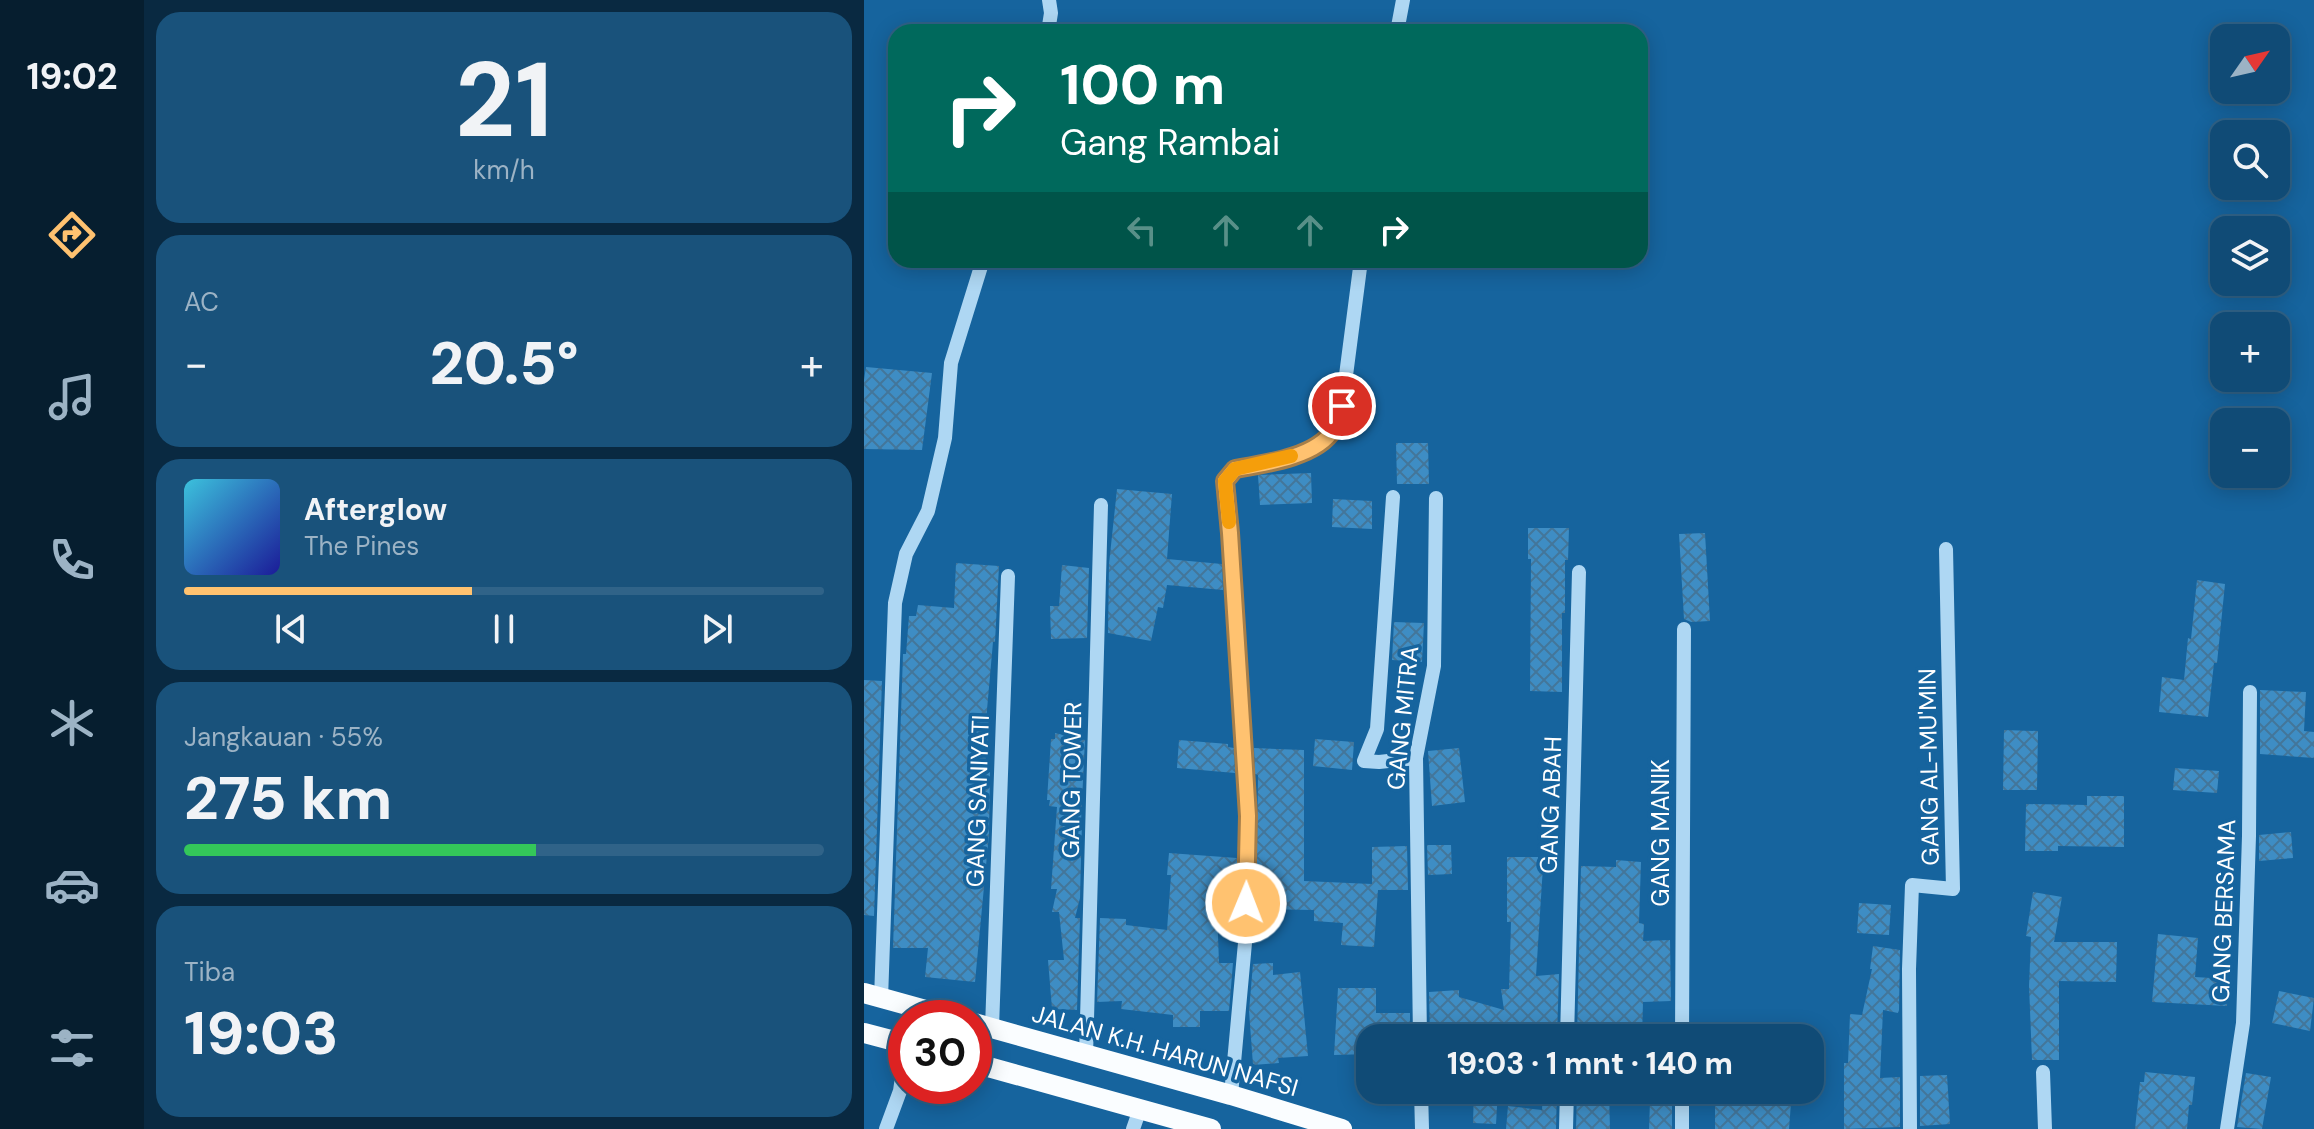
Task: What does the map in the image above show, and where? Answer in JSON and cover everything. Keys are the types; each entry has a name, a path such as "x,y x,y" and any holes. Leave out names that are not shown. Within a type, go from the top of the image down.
{"main road":[{"name":"JALAN K.H. HARUN NAFSI","path":"992,1029 1342,1129"},
{"path":"864,1033 888,1041"},
{"path":"992,1068 1211,1129"}],"street":[{"path":"1049,0 1049,24"},
{"path":"1398,24 1403,0"},
{"path":"873,996 895,603 906,554 928,511 945,438 951,363 981,268"},
{"path":"1231,1095 1246,932 1248,816 1225,481 1235,469 1311,451 1333,431 1342,406 1360,268"},
{"path":"1393,497 1377,729 1364,761 1416,758"},
{"name":"GANG MITRA","path":"1420,1024 1416,758 1434,666 1436,498"},
{"name":"GANG TOWER","path":"1086,1056 1101,505"},
{"name":"GANG AL-MU'MIN","path":"1910,1129 1912,885 1953,889 1946,549"},
{"name":"GANG ABAH","path":"1567,1024 1579,572"},
{"name":"GANG SANIYATI","path":"984,1000 1008,576"},
{"name":"GANG MANIK","path":"1682,1024 1684,629"},
{"name":"GANG BERSAMA","path":"2227,1129 2243,1023 2250,692"},
{"path":"2043,1072 2045,1129"},
{"path":"886,1129 895,1104"},
{"path":"1421,1104 1422,1129"},
{"path":"1566,1129 1567,1104"},
{"path":"1682,1104 1682,1129"},
{"path":"1133,1129 1140,1109"}],"building":[{"path":"866,367 932,373 922,450 864,449"},
{"path":"1396,443 1428,443 1429,484 1397,484"},
{"path":"1311,473 1312,503 1260,505 1258,475"},
{"path":"1117,489 1172,494 1167,559 1222,564 1223,590 1167,585 1163,608 1158,607 1151,641 1108,633 1109,564"},
{"path":"1333,499 1372,501 1372,529 1332,527"},
{"path":"1528,528 1569,528 1568,560 1565,560 1565,613 1562,613 1562,692 1530,691 1531,559 1528,559"},
{"path":"1705,533 1710,621 1691,622 1684,619 1679,534"},
{"path":"956,563 999,566 986,721 989,721 985,769 990,769 989,834 975,982 925,977 928,948 893,948 903,654 906,654 909,616 916,616 918,605 954,608"},
{"path":"1062,565 1089,568 1087,638 1051,639 1050,606 1059,606"},
{"path":"2197,580 2225,584 2208,717 2159,712 2162,677 2184,680"},
{"path":"1394,622 1424,623 1422,662 1392,660"},
{"path":"864,680 882,681 874,916 864,915"},
{"path":"2260,690 2306,692 2304,731 2314,732 2314,758 2260,754"},
{"path":"2004,730 2038,731 2037,790 2003,790"},
{"path":"1055,733 1085,740 1080,898 1075,918 1080,918 1077,1010 1052,1009 1048,960 1064,960 1059,912 1052,912 1057,889 1051,889 1057,807 1049,806 1050,800 1047,800 1051,739 1055,739"},
{"path":"1315,739 1354,742 1352,770 1313,766"},
{"path":"1179,740 1228,744 1228,747 1234,748 1235,773 1177,768"},
{"path":"1254,748 1304,750 1304,881 1372,884 1372,847 1407,846 1408,890 1378,890 1374,947 1341,945 1343,923 1314,921 1314,910 1256,909 1258,775 1255,774"},
{"path":"1459,748 1465,802 1432,806 1428,751"},
{"path":"2175,768 2219,771 2217,793 2173,790"},
{"path":"2087,796 2124,796 2124,847 2058,846 2058,851 2025,851 2026,804 2087,805"},
{"path":"2291,832 2293,858 2259,861 2259,835"},
{"path":"1427,845 1451,845 1452,874 1428,875"},
{"path":"1169,853 1237,858 1236,909 1217,910 1219,963 1233,963 1229,1011 1200,1011 1200,1027 1173,1027 1173,1015 1121,1009 1122,1001 1097,1002 1100,918 1126,919 1126,925 1167,930 1171,875 1167,875"},
{"path":"1507,857 1538,857 1538,866 1543,866 1536,976 1559,974 1557,1024 1430,1024 1429,992 1459,990 1459,997 1504,1010 1501,989 1509,989 1511,922 1507,922"},
{"path":"1616,860 1641,862 1639,923 1644,924 1643,941 1670,940 1671,1001 1643,1002 1642,1024 1577,1024 1581,866 1616,867"},
{"path":"2033,892 2062,897 2054,942 2117,942 2116,982 2059,981 2059,1060 2032,1060 2031,937 2026,936"},
{"path":"1859,903 1891,905 1889,935 1857,933"},
{"path":"2158,934 2198,938 2195,977 2228,979 2227,1006 2152,1002"},
{"path":"1873,946 1900,950 1899,1010 1898,1013 1883,1010 1880,1078 1900,1077 1900,1127 1844,1129 1844,1063 1848,1063 1850,1014 1862,1015 1872,969"},
{"path":"1273,963 1273,975 1300,972 1308,1056 1278,1058 1279,1063 1253,1065 1249,1011 1253,964"},
{"path":"1338,988 1376,988 1376,1013 1410,1013 1410,1024 1356,1024 1356,1054 1334,1055"},
{"path":"2279,991 2314,998 2310,1031 2272,1023"},
{"path":"2145,1072 2195,1077 2187,1129 2135,1129 2140,1082 2144,1082"},
{"path":"2246,1073 2271,1077 2262,1129 2237,1127"},
{"path":"1947,1075 1950,1124 1920,1126 1920,1076"},
{"path":"1474,1104 1497,1104 1496,1124 1473,1123"},
{"path":"1542,1104 1557,1104 1556,1129 1506,1129 1508,1106 1542,1110"},
{"path":"1577,1104 1609,1104 1610,1129 1576,1129"},
{"path":"1650,1104 1672,1104 1672,1129 1649,1129"},
{"path":"1791,1104 1789,1129 1715,1129 1715,1106"}],"slow traffic":[{"path":"1229,522 1225,481 1235,469 1291,456"}],"route":[{"path":"1246,903 1248,816 1225,481 1235,469 1311,451 1333,431 1342,406"}]}
